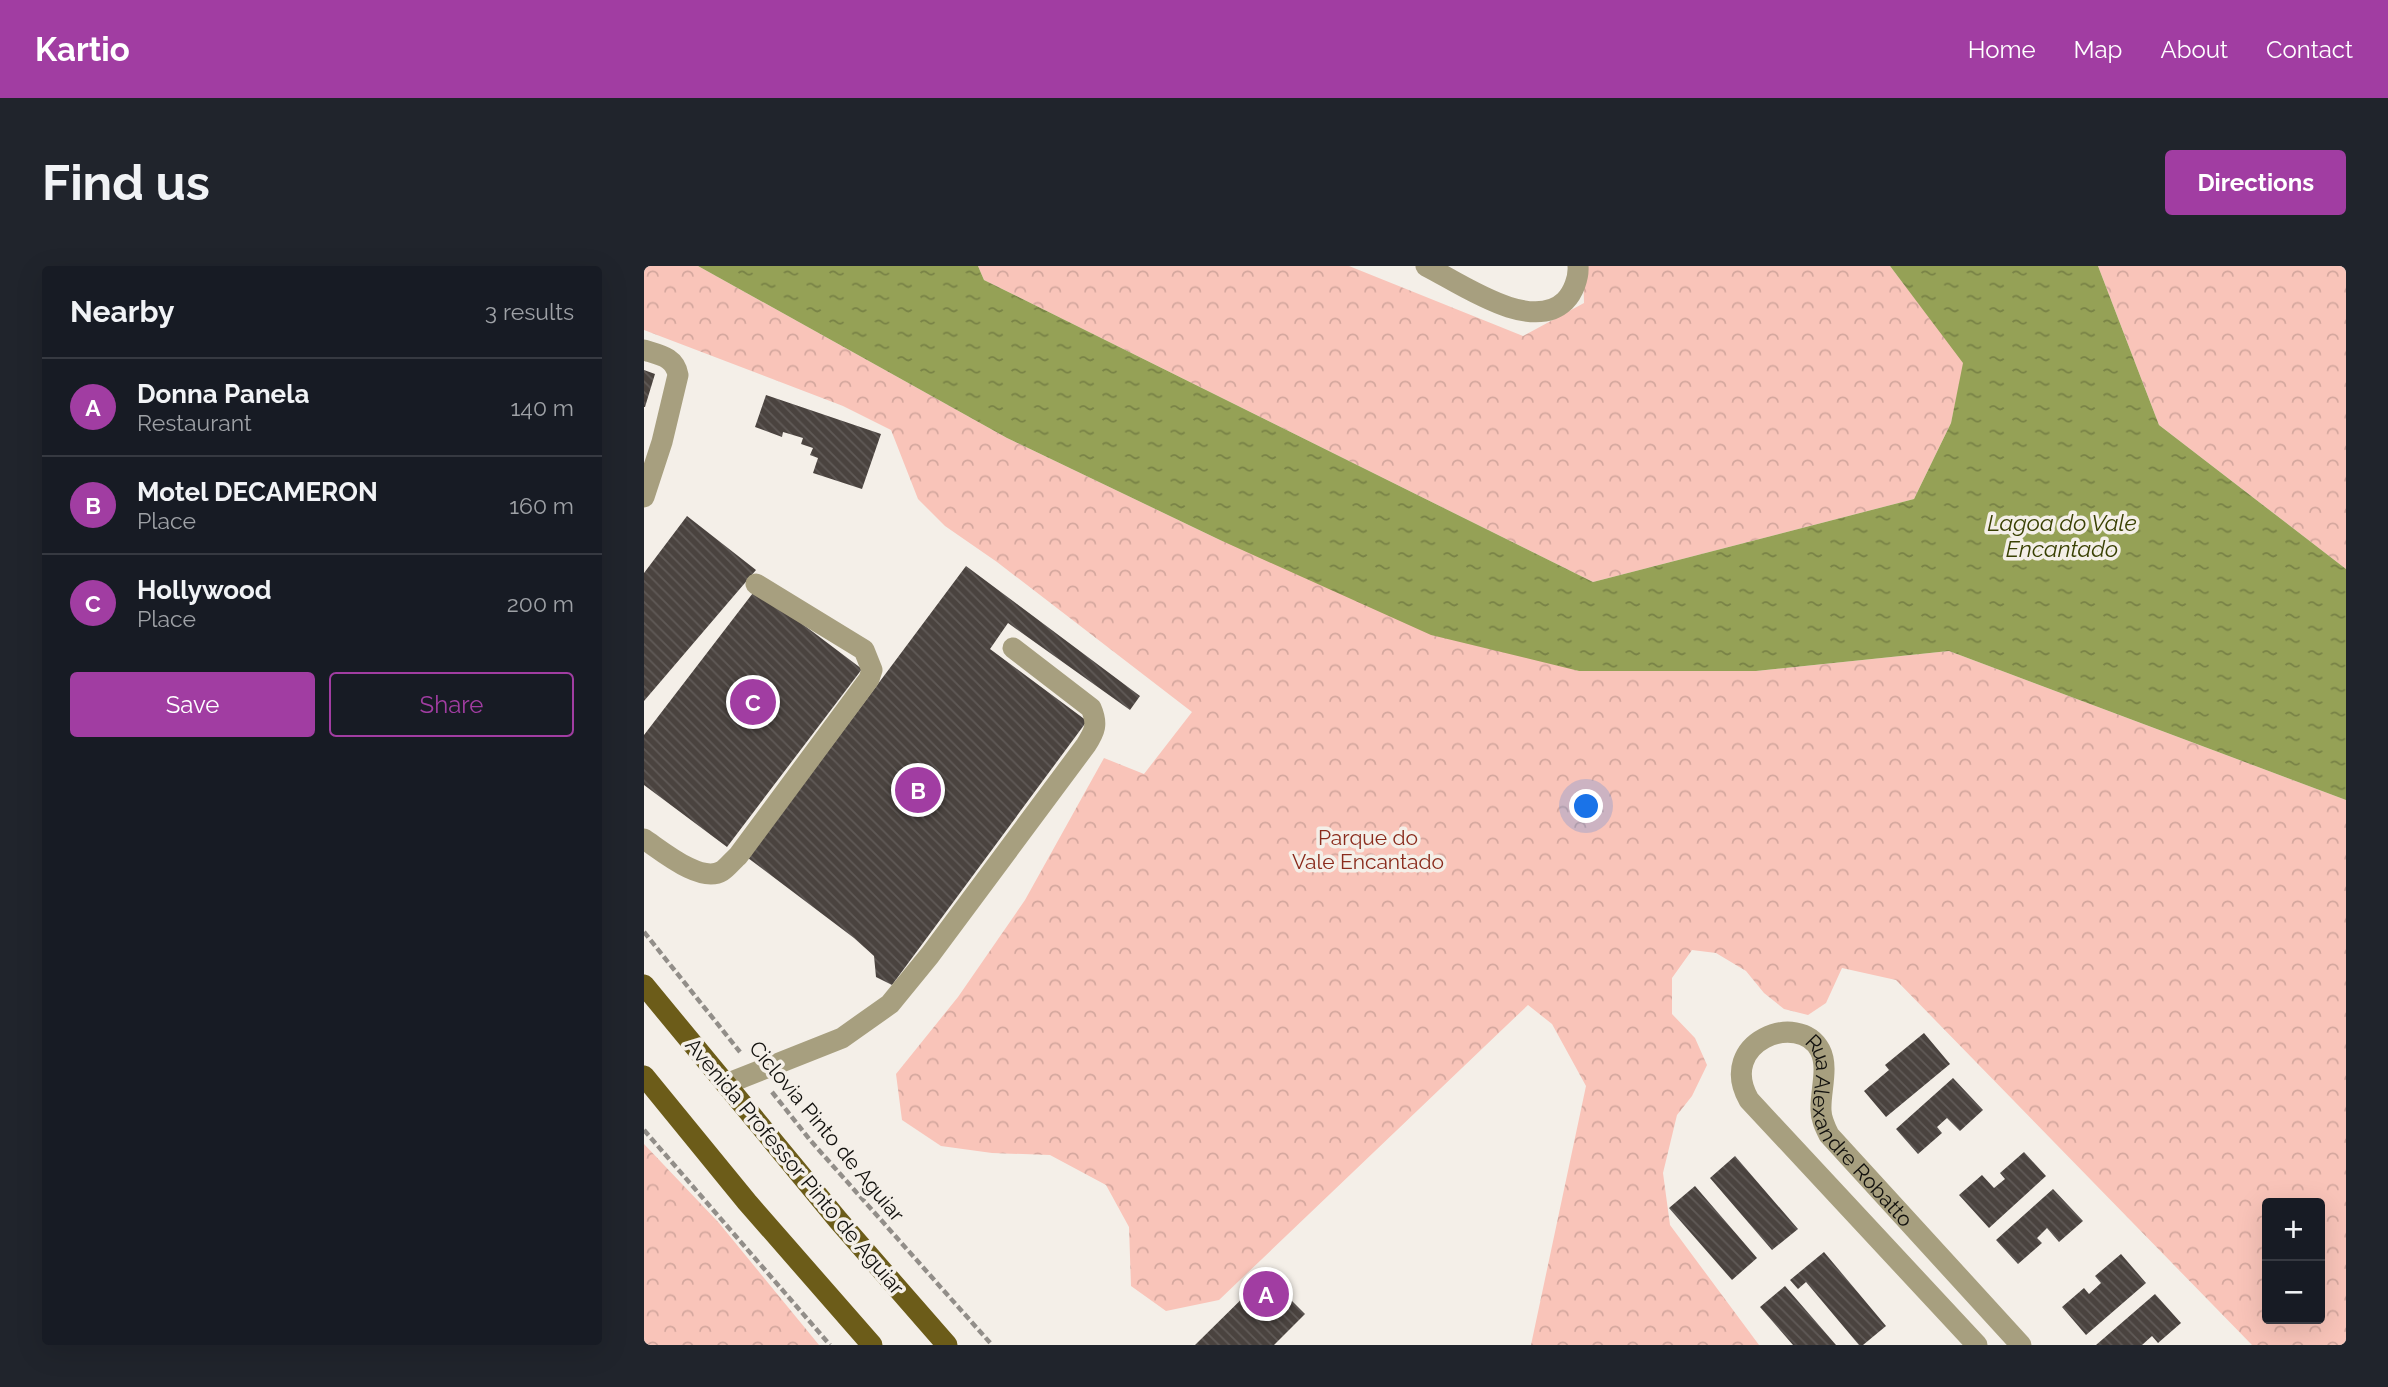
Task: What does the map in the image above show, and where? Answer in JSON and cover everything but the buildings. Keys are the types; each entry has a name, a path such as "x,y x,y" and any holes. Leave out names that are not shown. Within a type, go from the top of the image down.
{"main road":[{"name":"Avenida Professor Pinto de Aguiar","path":"644,985 838,1220 947,1345"},
{"path":"644,1077 747,1202 872,1345"}],"street":[{"path":"1426,266 1499,303 1521,312 1540,313 1558,308 1569,297 1575,284 1578,266"},
{"path":"644,350 670,359 677,367 678,375 662,442 644,497"},
{"path":"644,839 698,873 709,875 721,872 738,856 869,679 872,670 864,650 755,584"},
{"path":"726,1084 842,1038 890,1004 930,955 1095,730 1096,720 1091,708 1013,648"},
{"name":"Rua Alexandre Robatto","path":"1977,1345 1749,1100 1741,1087 1740,1070 1745,1055 1756,1044 1769,1035 1784,1032 1799,1034 1813,1041 1821,1051 1822,1122 1829,1135 2021,1345"}],"path":[{"name":"Ciclovia Pinto de Aguiar","path":"644,932 810,1140 992,1345"},
{"path":"644,1130 831,1345"}],"green space":[{"name":"Parque do Vale Encantado","path":"644,266 698,266 1007,438 1220,540 1579,671 1756,671 1949,651 2346,800 2346,1345 2252,1345 1896,980 1842,968 1826,1003 1808,1015 1784,1009 1764,993 1746,971 1716,953 1692,950 1672,978 1672,1014 1695,1038 1707,1065 1692,1096 1677,1115 1663,1173 1670,1225 1759,1345 1531,1345 1586,1086 1552,1024 1528,1005 1219,1300 1166,1311 1131,1286 1129,1227 1106,1185 1050,1155 992,1153 941,1146 902,1120 896,1074 958,997 1025,900 1104,758 1144,774 1192,712 997,562 945,526 918,499 891,430 843,406 644,330"},
{"path":"978,266 1349,266 1523,336 1584,303 1583,266 1890,266 1964,363 1951,423 1914,499 1593,582 984,280"},
{"path":"2098,266 2346,266 2346,569 2159,425"},
{"path":"644,1144 719,1223 819,1345 644,1345"}],"water":[{"name":"Lagoa do Vale Encantado","path":"698,266 978,266 984,280 1593,582 1914,499 1951,423 1963,363 1890,266 2098,266 2159,425 2346,569 2346,800 1949,651 1756,671 1579,671 1431,635 1220,540 1007,438"}],"place":[{"name":"Hollywood","path":"753,702"},
{"name":"Motel DECAMERON","path":"918,790"},
{"name":"Donna Panela","path":"1266,1294"}]}
